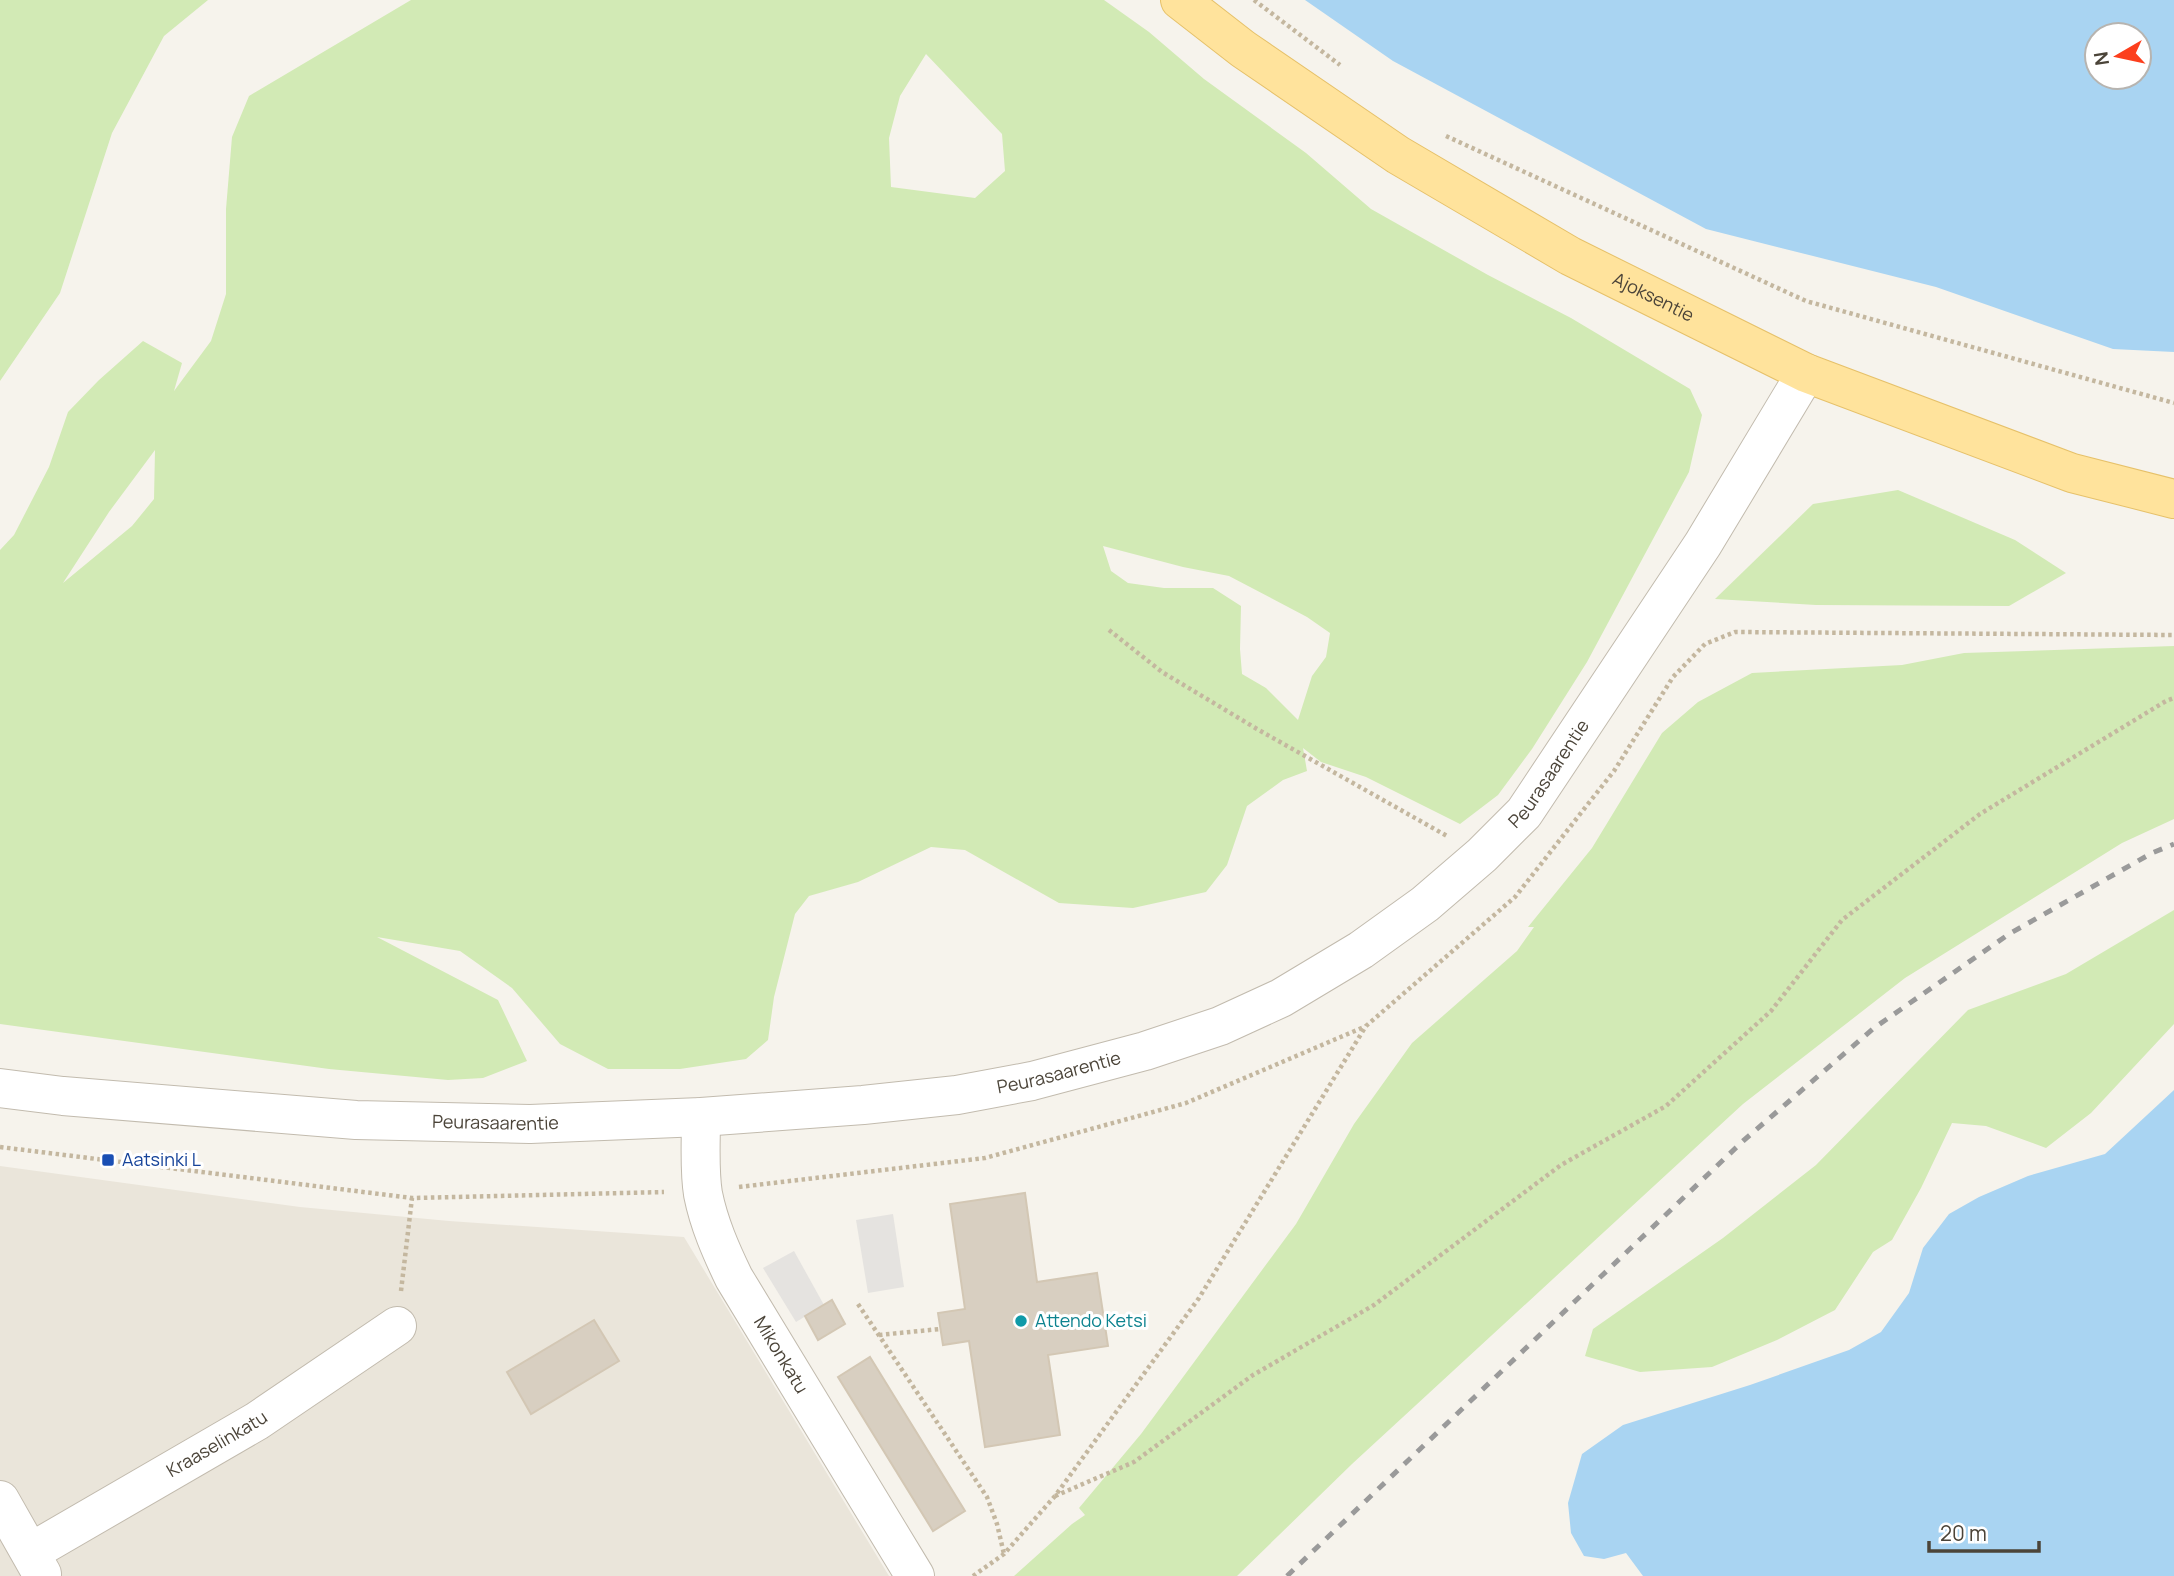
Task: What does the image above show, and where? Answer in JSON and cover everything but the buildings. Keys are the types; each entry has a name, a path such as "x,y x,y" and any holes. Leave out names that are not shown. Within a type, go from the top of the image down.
{"main road":[{"name":"Ajoksentie","path":"1180,0 1398,155 1570,256 1807,373 2072,474 2174,499"}],"street":[{"name":"Peurasaarentie","path":"0,1088 63,1096 356,1120 530,1124 701,1116 863,1105 957,1095 1032,1081 1145,1051 1220,1026 1281,998 1362,950 1425,904 1482,855 1524,813 1703,544 1807,373"},
{"name":"Mikonkatu","path":"701,1116 702,1191 710,1224 733,1278 915,1576"},
{"name":"Kraaselinkatu","path":"37,1564 397,1326"},
{"path":"0,1500 37,1564"}],"path":[{"path":"1254,0 1343,68"},
{"path":"1434,130 1806,301 2174,403"},
{"path":"1109,630 1162,672 1245,722 1482,855"},
{"path":"972,1576 1004,1554 1055,1496 1199,1298 1366,1026 1515,897 1614,771 1673,677 1705,644 1735,632 2174,635"},
{"path":"1055,1496 1135,1462 1252,1375 1374,1305 1561,1164 1666,1106 1771,1011 1842,919 1980,814 2174,698"},
{"path":"397,1326 412,1198"},
{"path":"858,1304 987,1497 1004,1554"},
{"path":"879,1335 940,1329"}],"shaded area":[{"path":"0,1166 300,1207 449,1221 684,1237 889,1576 0,1576"},
{"path":"893,1214 904,1287 868,1293 856,1220"},
{"path":"794,1251 824,1305 796,1322 763,1268"}],"green space":[{"path":"0,0 208,0 164,36 112,133 60,293 0,381"},
{"path":"411,0 1104,0 1149,32 1204,79 1306,153 1371,209 1571,318 1690,389 1702,415 1689,472 1587,662 1532,749 1498,795 1460,824 1366,777 1321,762 1303,748 1307,771 1283,780 1247,806 1227,865 1206,892 1133,908 1059,903 965,850 931,847 858,882 809,896 795,914 774,997 768,1040 746,1059 680,1069 608,1069 560,1044 512,988 460,951 377,937 498,1000 527,1061 483,1078 448,1080 329,1069 0,1024 0,550 14,535 49,467 68,412 99,380 143,341 182,363 174,391 211,341 226,294 226,209 232,137 249,96","holes":["926,54 1002,134 1005,171 975,198 891,187 889,138 900,96","155,450 154,499 132,526 63,583 109,512","1103,546 1229,576 1307,617 1330,633 1326,657 1312,676 1298,720 1266,688 1242,674 1241,606 1213,588 1164,588 1128,583 1111,571"]},
{"path":"1898,490 2015,540 2066,573 2009,606 1816,605 1715,599 1813,504"},
{"path":"2174,646 2174,819 2122,843 1905,978 1743,1104 1352,1464 1237,1576 1014,1576 1085,1515 1079,1508 1141,1434 1296,1224 1354,1124 1412,1043 1517,951 1534,927 1528,927 1592,848 1662,733 1698,702 1752,673 1902,665 1964,653"},
{"path":"2174,910 2174,1024 2091,1113 2046,1148 1986,1126 1952,1123 1892,1240 1873,1252 1835,1310 1777,1340 1712,1367 1640,1372 1585,1356 1593,1329 1723,1238 1816,1165 1968,1010 2066,974"}],"water":[{"path":"1305,0 2174,0 2174,352 2113,349 1936,287 1706,229 1393,61"},
{"path":"2174,1090 2174,1576 1643,1576 1626,1553 1604,1559 1584,1556 1571,1533 1568,1503 1582,1454 1623,1425 1849,1350 1881,1332 1909,1293 1923,1248 1949,1214 1979,1197 2028,1176 2105,1154"}],"railway":[{"path":"1287,1576 1743,1141 1874,1028 2009,934 2152,853 2174,844"}],"place":[{"name":"Aatsinki L","path":"108,1160"},
{"name":"Attendo Ketsi","path":"1021,1321"}]}
